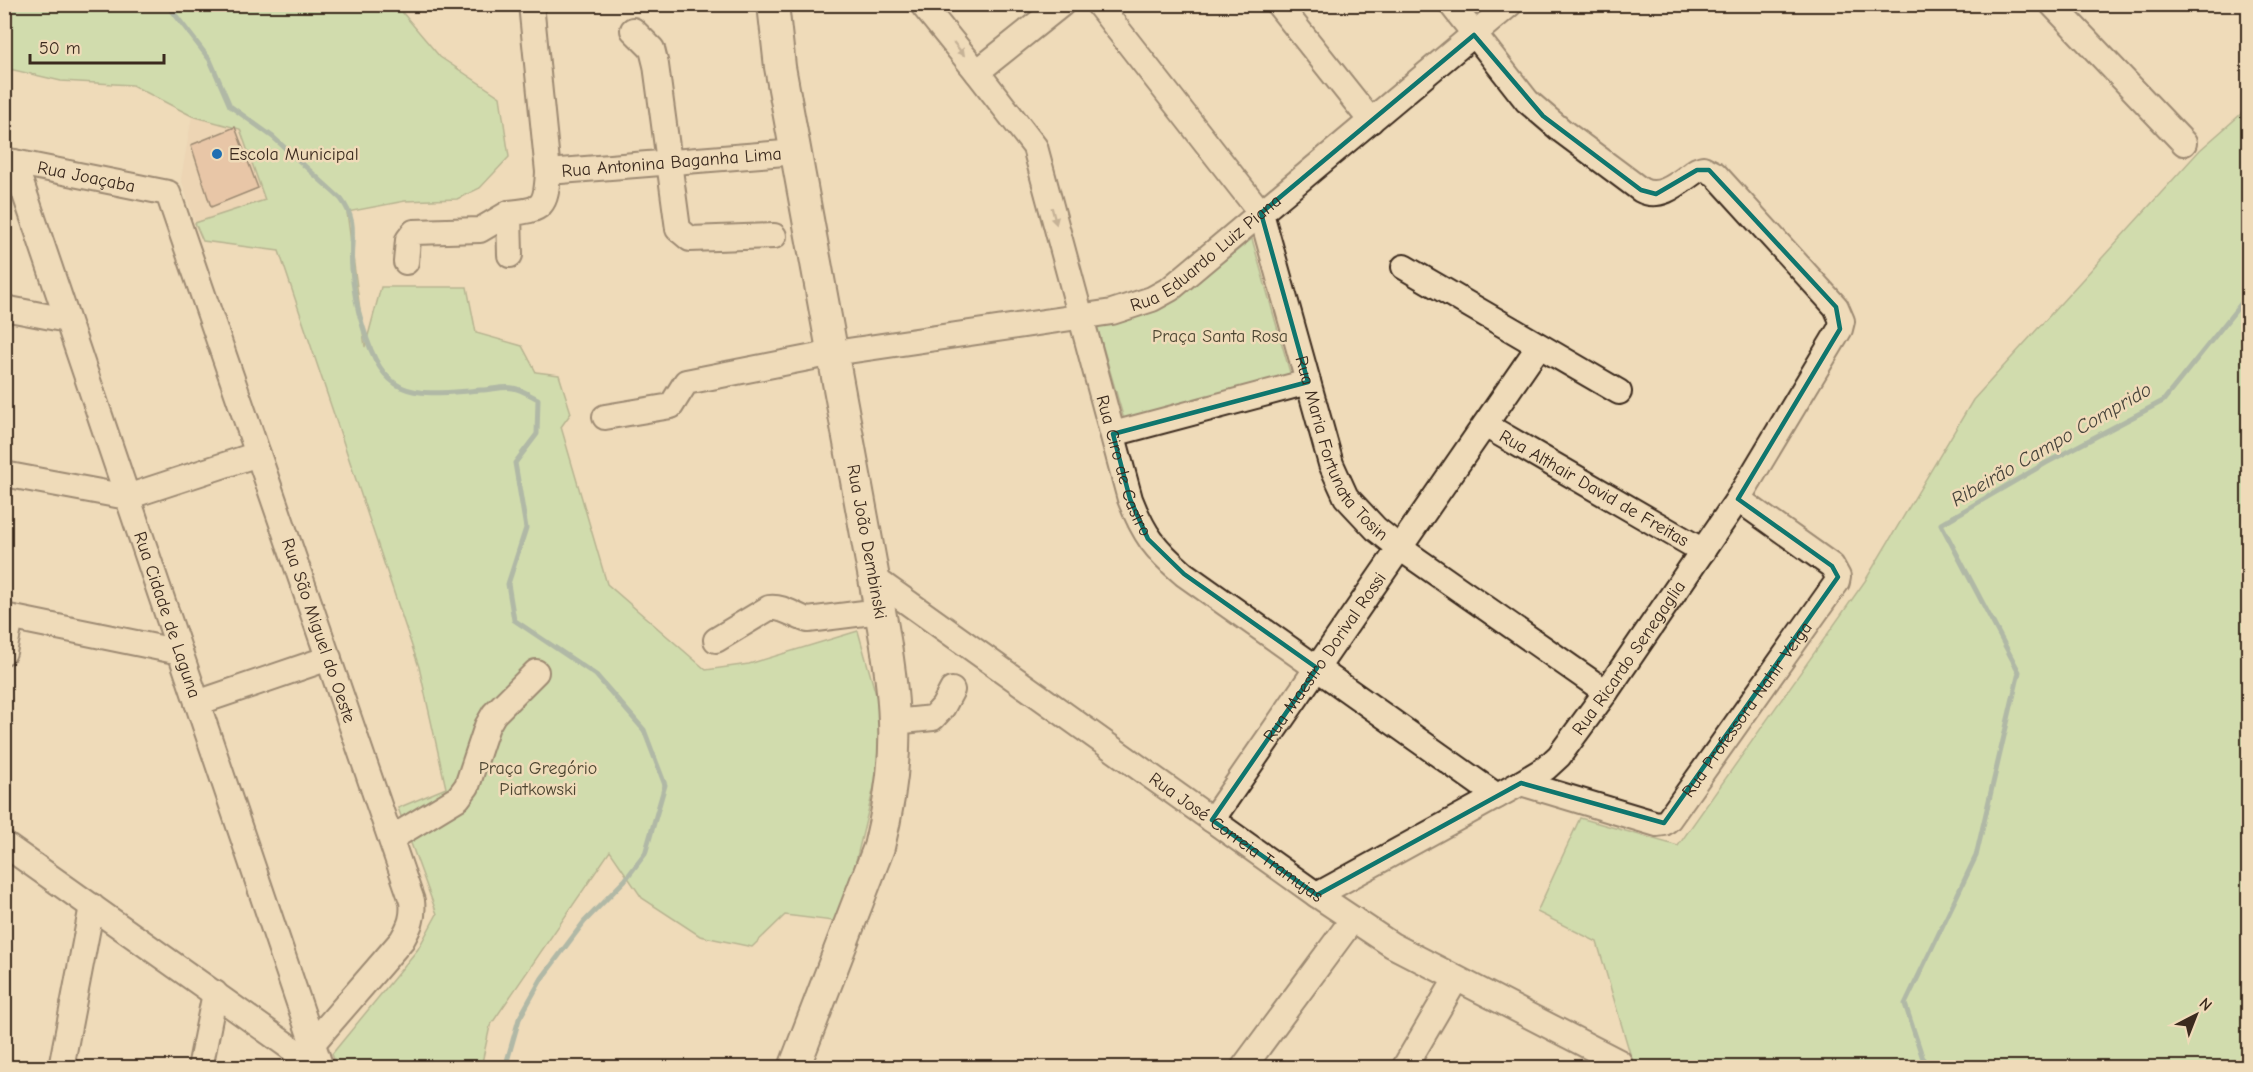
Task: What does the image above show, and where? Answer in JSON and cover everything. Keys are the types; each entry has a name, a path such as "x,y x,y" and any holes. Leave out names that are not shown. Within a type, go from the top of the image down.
{"main road":[{"name":"Rua João Dembinski","path":"773,4 777,48 880,611 892,688 894,722 893,769 879,847 794,1068"}],"street":[{"path":"406,262 408,240 414,232 480,230 509,213 532,211 542,204 548,172 531,4"},
{"name":"Rua Ciro de Castro","path":"922,4 1035,147 1131,499 1148,539 1184,574 1497,796"},
{"path":"977,72 1062,4"},
{"name":"Rua Maria Fortunata Tosin","path":"1098,4 1261,213 1331,464 1346,497 1360,514 1400,548 1606,692"},
{"path":"1278,4 1371,121"},
{"path":"1451,4 1474,35"},
{"name":"Rua Eduardo Luiz Piana","path":"605,417 670,406 686,382 834,354 1131,307 1170,289 1510,4"},
{"path":"2052,4 2184,143"},
{"path":"633,30 652,49 656,64 678,229 690,239 774,236"},
{"name":"Rua Ricardo Senegaglia","path":"1317,895 1521,783 1546,768 1559,756 1606,692 1738,499 1837,336 1842,321 1836,307 1714,174 1703,168 1664,192 1648,194 1641,190 1543,116 1514,85 1474,35"},
{"name":"Rua Antonina Baganha Lima","path":"548,172 797,152"},
{"name":"Rua Joaçaba","path":"9,161 168,193"},
{"name":"Rua Cidade de Laguna","path":"9,161 128,497 320,1068"},
{"name":"Rua São Miguel do Oeste","path":"168,193 412,901 414,914 410,928 402,940 313,1043"},
{"path":"509,213 510,255"},
{"path":"1404,267 1619,392"},
{"path":"4,308 67,320"},
{"name":"Rua Maestro Dorival Rossi","path":"1212,820 1539,345"},
{"path":"1113,434 1308,382"},
{"name":"Rua Althair David de Freitas","path":"1485,425 1703,551"},
{"path":"4,474 128,497 258,454"},
{"name":"Rua Professora Nahir Veiga","path":"1521,783 1657,824 1669,819 1837,582 1838,577 1832,566 1738,499"},
{"name":"Rua José Correia Tramujas","path":"874,579 1353,920 1392,945 1456,980 1619,1062"},
{"path":"716,640 769,608 778,607 808,620 880,611"},
{"path":"4,652 8,617 180,652"},
{"path":"197,704 329,658"},
{"path":"392,838 444,808 463,792 474,772 487,726 494,714 536,672"},
{"path":"894,722 933,718 943,707 952,690"},
{"path":"4,844 320,1068"},
{"path":"61,1068 92,906"},
{"path":"1243,1068 1353,920"},
{"path":"1404,1068 1456,980"},
{"path":"200,1068 215,993"}],"highlighted area":[{"path":"1474,35 1543,116 1641,190 1656,194 1697,170 1709,170 1836,307 1840,329 1738,499 1832,566 1838,577 1664,823 1521,783 1317,895 1212,820 1317,668 1184,574 1148,539 1130,499 1113,434 1308,382 1261,213"}],"shaded area":[{"name":"Escola Municipal","path":"192,116 240,129 265,201 195,223 181,179"}],"green space":[{"name":"Praça Gregório Piatkowski","path":"5,5 396,5 440,57 500,97 509,157 480,188 457,199 405,201 347,212 365,347 381,287 467,287 476,333 522,346 536,372 559,375 571,413 561,427 607,584 706,670 749,664 858,631 887,734 841,922 785,915 752,947 700,936 642,898 610,851 490,1026 481,1067 337,1067 332,1054 418,949 437,914 398,808 446,788 419,667 279,251 203,241 195,223 265,200 240,129 192,116 132,85 61,81 5,68"},
{"path":"2248,108 2248,1067 1634,1067 1597,942 1537,912 1580,818 1678,846 1865,581 1973,400 2200,150"},
{"name":"Praça Santa Rosa","path":"1252,239 1291,376 1125,423 1096,323 1175,299"}],"building":[{"path":"235,127 258,188 211,207 191,145"}],"waterway":[{"path":"167,4 210,60 230,106 273,137 341,199 347,208 353,232 351,259 359,313 372,351 381,369 392,381 420,392 509,388 538,399 537,434 515,463 526,528 508,584 514,620 596,675 644,730 665,785 645,854 625,880 584,922 542,978 519,1019 505,1068"},
{"name":"Ribeirão Campo Comprido","path":"1926,1068 1905,1004 1976,856 2019,672 1941,524 2046,463 2163,401 2248,295"}],"place":[{"name":"Escola Municipal","path":"217,154"}]}
